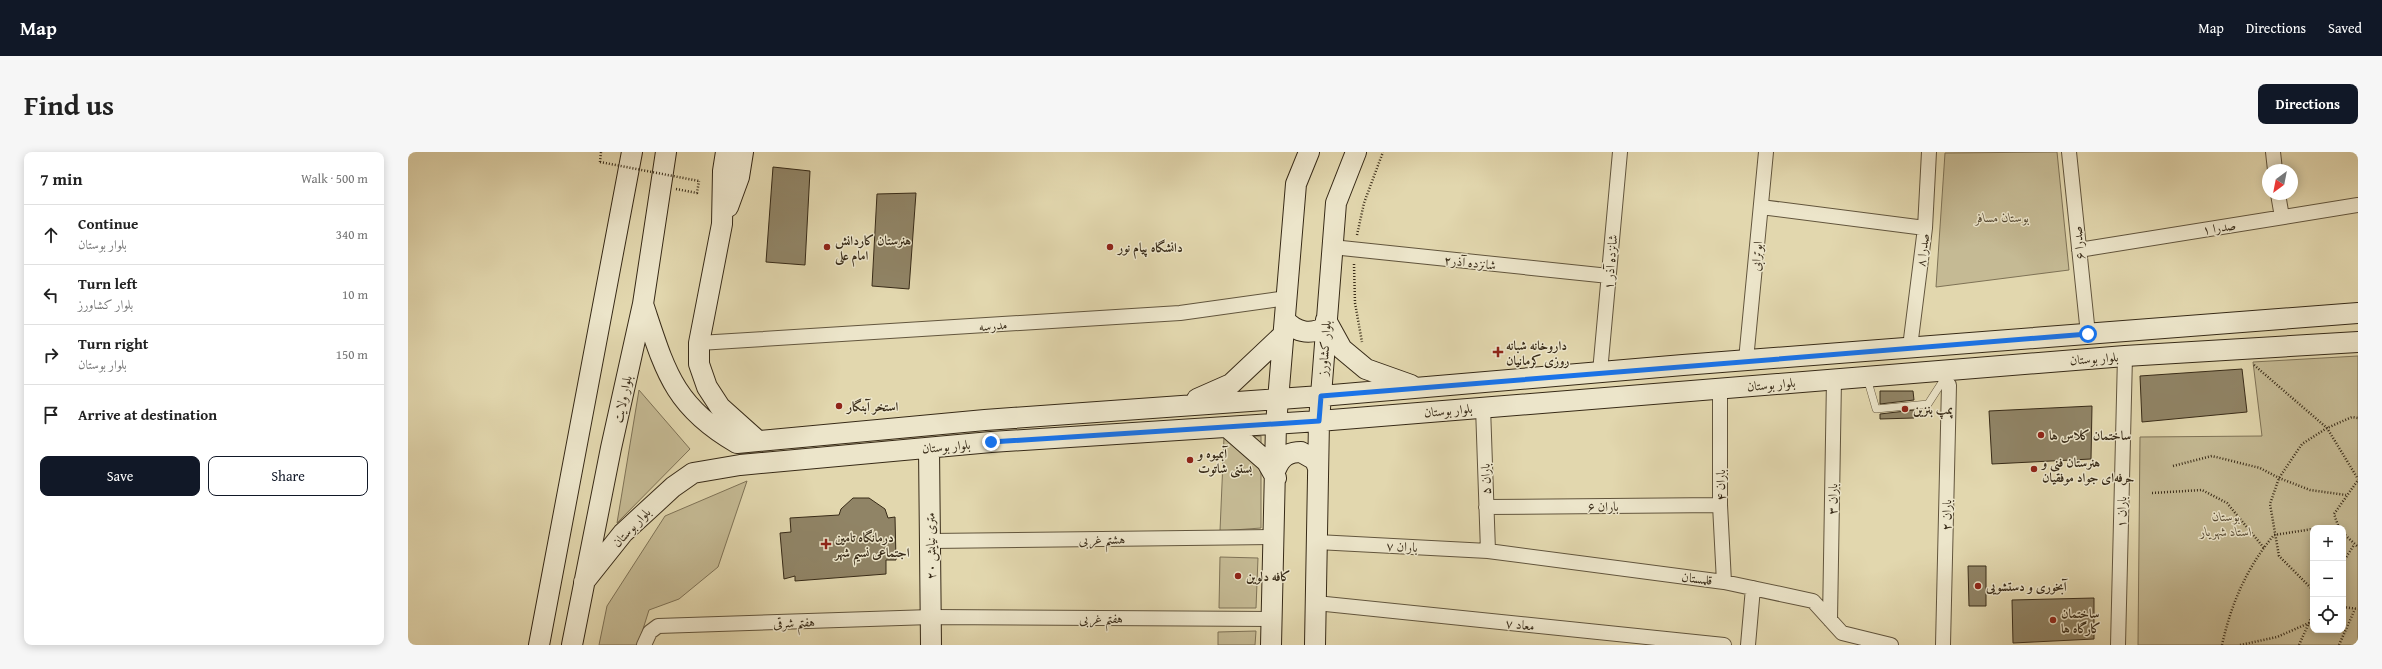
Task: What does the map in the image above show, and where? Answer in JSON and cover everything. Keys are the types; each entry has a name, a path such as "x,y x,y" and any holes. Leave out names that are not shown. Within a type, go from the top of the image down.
{"main road":[{"path":"539,645 632,152"},
{"name":"بلوار ولایت","path":"572,645 643,304 666,152"},
{"path":"722,224 723,171 726,152"},
{"path":"743,152 739,177 722,224 699,343 699,364 707,388 720,407 758,441"},
{"path":"1271,645 1276,424 1278,398 1296,184 1309,152"},
{"name":"بلوار کشاورز","path":"1315,645 1319,421 1332,248 1336,203 1356,152"},
{"path":"643,304 662,362 676,390 698,415 718,432 737,442 730,452 733,460 740,465"},
{"name":"بلوار بوستان","path":"737,442 985,420 1321,396 1683,365 2358,313"},
{"path":"1284,327 1300,331 1313,332 1326,324 1342,349 1366,369 1416,387"},
{"path":"1184,405 1231,384 1284,327"},
{"name":"بلوار بوستان","path":"584,582 623,533 673,487 693,473 740,465 929,448 1319,421 1866,376 1950,377 2125,356 2233,348 2358,342"},
{"path":"1683,365 1684,390"},
{"path":"1227,427 1267,462 1276,473"},
{"name":"۲۰ متری نیایش","path":"929,448 931,645"},
{"path":"1276,473 1279,461 1285,455 1301,452 1315,460 1318,468"}],"street":[{"name":"شانزده آذر ۱","path":"1600,372 1619,152"},
{"name":"ابوترابی","path":"1746,360 1766,152"},
{"name":"صدرا ۸","path":"1910,347 1925,228 1929,152"},
{"name":"صدرا ۶","path":"2068,152 2088,334"},
{"path":"2273,152 2274,164"},
{"path":"2279,200 2282,217"},
{"name":"صدرا ۱","path":"2079,250 2358,205"},
{"path":"1761,207 1925,228"},
{"name":"شانزده آذر۲","path":"1332,248 1609,276"},
{"name":"مدرسه","path":"699,343 1180,313 1287,298"},
{"name":"باران ۱","path":"2118,645 2125,356"},
{"name":"باران ۲","path":"1943,645 1950,377"},
{"name":"باران ۳","path":"1830,620 1834,379"},
{"name":"باران ۴","path":"1720,388 1720,505 1724,582"},
{"name":"باران ۵","path":"1483,407 1488,551"},
{"name":"باران ۶","path":"1486,507 1720,505"},
{"name":"هشتم غربی","path":"931,540 1274,537"},
{"name":"باران ۷","path":"1317,542 1488,551"},
{"name":"قلمستان","path":"1488,551 1724,582 1813,601 1830,620 1842,639 1891,645"},
{"path":"1748,645 1753,588"},
{"name":"معاد ۷","path":"1316,603 1724,645"},
{"name":"هفتم غربی","path":"931,617 1271,619"},
{"name":"هفتم شرقی","path":"644,645 650,632 658,626 931,617"}],"lane":[{"path":"1866,376 1876,410 1928,404 1950,377"}],"path":[{"path":"601,152 600,162 699,181 697,193 690,192"},
{"path":"2233,348 2327,428 2358,479 2334,514 2338,525"},
{"path":"2310,587 2278,556 2270,504 2280,478 2302,444 2327,428 2352,417 2358,418"},
{"path":"2173,466 2212,456 2260,468 2310,490 2346,495"},
{"path":"2152,493 2202,490 2227,503 2264,548"},
{"path":"2222,645 2229,613 2257,556 2274,535 2310,529"},
{"path":"2346,536 2358,547"},
{"path":"2344,561 2354,545"},
{"path":"2339,645 2356,609 2346,607"},
{"path":"2240,645 2277,637 2309,623"},
{"path":"2299,645 2309,623"}],"green space":[{"name":"بوستان مسافر","path":"2057,152 2069,270 1936,287 1945,153"},
{"name":"بوستان استاد شهریار","path":"2358,356 2358,645 2138,645 2140,437 2262,436 2253,362"},
{"path":"639,390 690,449 617,523"},
{"path":"1261,436 1261,528 1220,531 1224,437"},
{"path":"747,481 718,567 679,599 649,610 638,645 599,645 607,606 665,516"},
{"path":"1220,557 1258,558 1256,608 1219,608"},
{"path":"1256,631 1255,645 1218,645 1218,632"}],"building":[{"path":"773,167 810,171 805,265 766,262"},
{"path":"916,193 909,289 872,286 877,194"},
{"path":"2242,369 2247,412 2142,422 2140,376"},
{"path":"1880,391 1913,391 1914,400 1880,404"},
{"name":"ساختمان کلاس ها","path":"2092,406 2091,459 1992,464 1989,411"},
{"path":"1914,410 1914,418 1880,419 1880,414"},
{"path":"853,498 869,498 885,509 888,518 895,517 896,560 886,560 886,574 795,581 795,576 784,579 780,533 791,532 790,518 839,515 841,509"},
{"name":"آبخوری و دستشویی","path":"1968,566 1986,566 1986,606 1969,606"},
{"name":"ساختمان کارگاه ها","path":"2094,598 2094,639 2013,643 2012,600"}],"place":[{"name":"هنرستان کاردانش امام علی","path":"827,247"},
{"name":"دانشگاه پیام نور","path":"1110,247"},
{"name":"داروخانه شبانه روزی کرمانیان","path":"1498,352"},
{"name":"استخر آبنگار","path":"839,406"},
{"name":"پمپ بنزین","path":"1905,409"},
{"name":"ساختمان کلاس ها","path":"2041,435"},
{"name":"آبمیوه و بستنی شاتوت","path":"1190,460"},
{"name":"هنرستان فنی و حرفه‌ای جواد موفقیان","path":"2034,469"},
{"name":"درمانگاه تامین اجتماعی نسیم شهر","path":"826,544"},
{"name":"کافه دلوین","path":"1238,576"},
{"name":"آبخوری و دستشویی","path":"1978,586"},
{"name":"ساختمان کارگاه ها","path":"2053,620"}],"route":[{"path":"991,442 1319,421 1321,396 1683,365 2088,334"}]}
